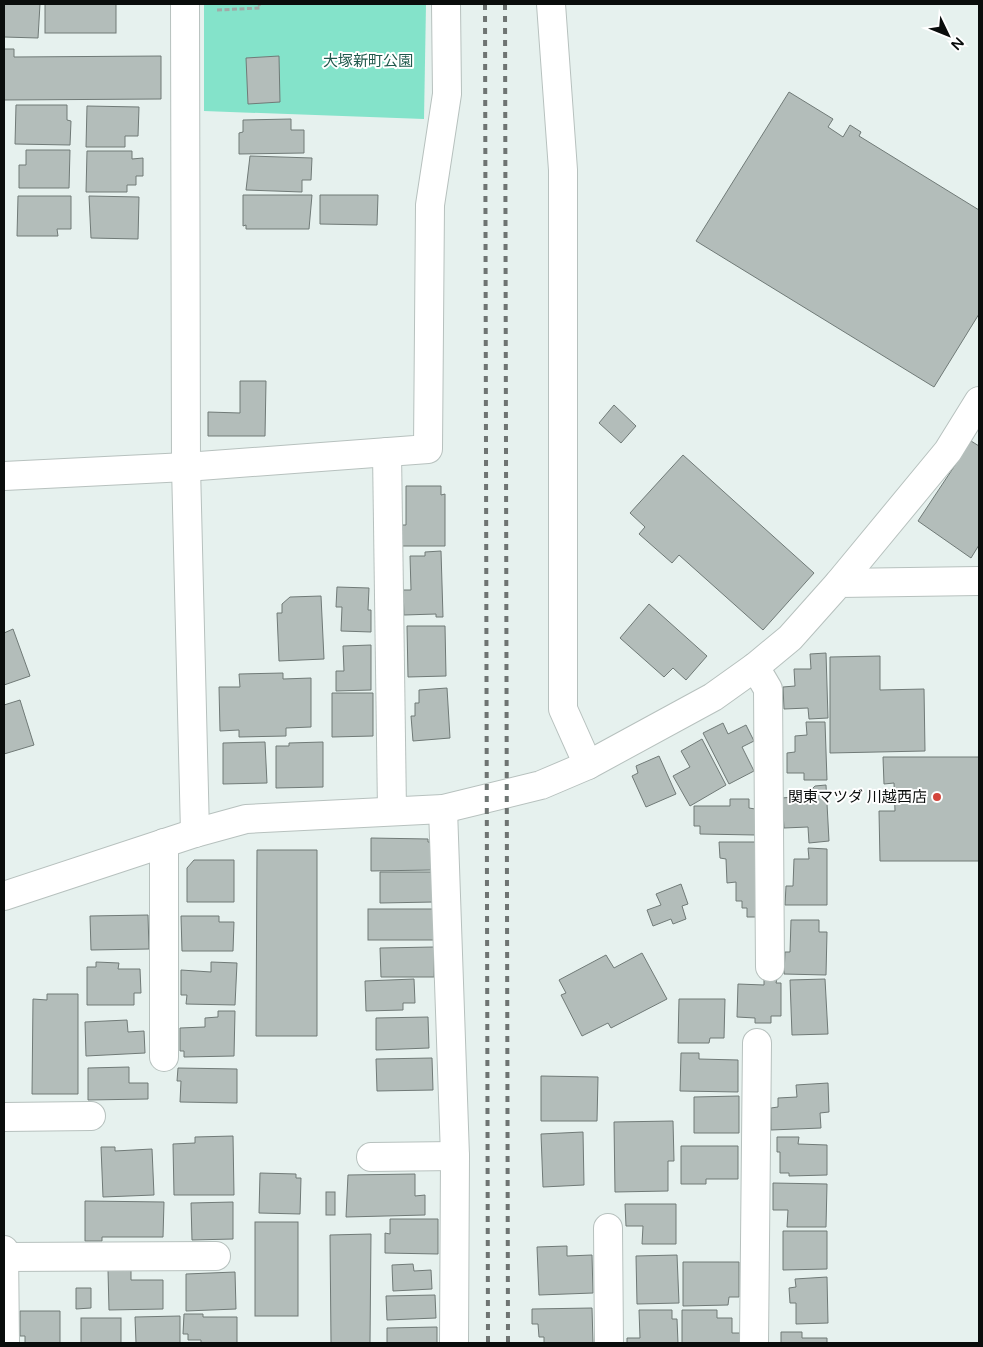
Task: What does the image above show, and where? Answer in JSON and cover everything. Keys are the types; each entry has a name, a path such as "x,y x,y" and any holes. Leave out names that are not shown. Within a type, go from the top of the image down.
{"street":[{"path":"185,4 186,467 195,833"},
{"path":"4,476 186,467 428,449 430,205 447,94 446,4"},
{"path":"551,4 562,170 563,709 588,765"},
{"path":"4,896 195,833 246,819 443,809 541,785 588,765 713,697 755,668 790,638 839,583 948,451 979,401"},
{"path":"387,452 392,811"},
{"path":"839,583 979,581"},
{"path":"755,668 768,689 770,967"},
{"path":"443,809 455,1156 454,1343"},
{"path":"164,843 164,1057"},
{"path":"754,1343 757,1043"},
{"path":"4,1117 91,1116"},
{"path":"371,1158 455,1156"},
{"path":"608,1228 609,1343"},
{"path":"4,1250 5,1343"},
{"path":"4,1257 216,1256"}],"path":[{"path":"213,10 260,8 260,4"}],"green space":[{"name":"大塚新町公園","path":"204,4 426,4 424,119 204,111"}],"building":[{"path":"4,4 40,4 38,38 4,37"},
{"path":"45,4 116,4 116,33 45,33"},
{"path":"4,49 14,49 14,57 161,56 161,99 4,100"},
{"path":"279,56 280,102 248,104 246,58"},
{"path":"789,92 833,119 828,127 843,137 850,125 861,132 859,136 979,210 979,314 934,387 696,241"},
{"path":"16,105 67,105 67,120 71,121 70,145 15,144"},
{"path":"87,106 139,107 138,136 125,136 125,147 86,147"},
{"path":"291,119 291,130 304,130 304,153 239,154 239,133 243,132 243,120"},
{"path":"26,150 70,150 69,188 19,188 19,165 26,165"},
{"path":"87,151 132,151 132,159 143,158 143,176 136,176 136,185 127,185 127,192 86,192"},
{"path":"250,156 312,158 311,180 302,180 302,192 246,190"},
{"path":"243,195 312,195 309,229 246,229 246,225 243,226"},
{"path":"320,195 378,195 377,225 320,224"},
{"path":"18,196 71,196 71,229 57,229 58,236 17,236"},
{"path":"89,196 139,197 138,239 91,238"},
{"path":"240,381 266,381 265,436 208,436 208,412 240,413"},
{"path":"614,405 636,426 621,443 599,423"},
{"path":"971,441 979,446 979,545 971,558 918,521"},
{"path":"683,455 814,573 763,630 679,555 672,563 639,534 645,527 630,513"},
{"path":"406,486 441,486 441,495 445,494 445,546 401,546 402,525 406,525"},
{"path":"441,551 443,617 436,617 436,614 404,615 403,590 411,590 410,556 425,556 425,552"},
{"path":"337,587 369,588 368,610 371,610 371,632 341,631 342,607 336,607"},
{"path":"321,596 324,659 279,661 277,613 282,613 282,604 290,597"},
{"path":"649,604 707,656 686,680 673,668 664,677 620,638"},
{"path":"407,626 445,626 446,676 408,677"},
{"path":"13,629 30,676 4,685 4,633"},
{"path":"371,645 371,690 336,691 336,671 344,671 343,646"},
{"path":"826,653 828,718 809,719 808,708 784,709 783,687 795,686 794,669 811,669 810,654"},
{"path":"880,656 880,690 924,689 925,751 830,753 830,657"},
{"path":"283,673 283,679 311,678 311,727 286,728 286,736 239,737 239,730 220,731 219,687 240,687 239,674"},
{"path":"447,688 450,738 413,741 411,716 415,716 415,703 419,703 419,690"},
{"path":"332,693 373,693 373,736 332,737"},
{"path":"20,700 34,745 4,754 4,705"},
{"path":"806,722 825,722 827,780 804,780 804,773 787,773 787,753 795,752 795,736 807,735"},
{"path":"723,723 728,734 746,725 754,741 742,747 754,771 729,784 703,733"},
{"path":"702,739 726,785 690,806 673,776 690,767 681,751"},
{"path":"265,742 267,783 223,784 223,743"},
{"path":"323,742 323,787 276,788 276,746 289,746 289,743"},
{"path":"659,756 676,794 646,807 632,776 638,773 636,766"},
{"name":"関東マツダ 川越西店","path":"883,757 979,757 979,861 880,861 879,811 895,811 894,783 884,784"},
{"path":"826,785 829,841 809,843 808,827 784,828 782,798 805,796 815,786"},
{"path":"730,799 749,799 749,808 755,809 755,835 700,834 700,826 694,826 694,806 730,806"},
{"path":"371,838 428,839 428,842 440,843 440,866 431,866 431,870 371,871"},
{"path":"719,842 756,842 757,917 747,917 747,908 742,908 742,901 736,901 736,882 727,883 726,859 720,858"},
{"path":"808,848 827,849 827,905 785,905 786,886 793,886 794,859 809,859"},
{"path":"257,850 317,850 317,1036 256,1036"},
{"path":"194,860 234,860 234,902 187,902 187,868"},
{"path":"380,872 433,872 434,902 380,903"},
{"path":"681,884 688,904 682,906 686,919 673,924 671,919 653,926 647,910 661,905 656,894"},
{"path":"368,909 436,909 436,940 368,940"},
{"path":"148,915 149,949 91,950 90,916"},
{"path":"181,916 219,916 219,922 234,922 233,951 182,951"},
{"path":"791,920 819,920 819,932 827,932 826,975 784,974 785,952 790,952"},
{"path":"434,947 434,977 381,977 380,948"},
{"path":"642,953 667,999 611,1028 608,1023 582,1036 561,995 566,993 559,980 606,955 614,968"},
{"path":"96,962 119,963 118,969 140,969 141,993 134,993 134,1005 87,1005 87,967 96,967"},
{"path":"211,962 237,963 235,1005 186,1004 187,995 181,995 181,970 211,972"},
{"path":"764,978 777,979 776,983 781,983 781,1016 771,1016 771,1023 755,1023 755,1018 737,1017 738,984 764,985"},
{"path":"414,979 415,1003 403,1003 403,1010 366,1011 365,981"},
{"path":"825,979 828,1034 792,1035 790,980"},
{"path":"47,994 78,994 78,1094 32,1094 33,999 47,1000"},
{"path":"679,999 725,999 724,1038 710,1038 709,1043 678,1043"},
{"path":"218,1011 235,1011 234,1056 184,1057 184,1051 180,1051 180,1028 205,1027 205,1018 218,1017"},
{"path":"428,1017 429,1048 376,1050 376,1018"},
{"path":"127,1020 128,1032 144,1031 145,1053 86,1056 85,1022"},
{"path":"681,1053 699,1053 699,1059 738,1060 738,1092 680,1091"},
{"path":"432,1058 433,1090 377,1091 376,1059"},
{"path":"129,1067 129,1083 148,1083 148,1099 88,1100 88,1068"},
{"path":"178,1068 237,1069 237,1103 180,1102 181,1081 177,1081"},
{"path":"541,1076 598,1077 597,1121 541,1121"},
{"path":"828,1083 829,1112 820,1113 821,1128 771,1130 771,1108 778,1107 778,1098 797,1097 796,1085"},
{"path":"739,1096 739,1133 694,1133 694,1097"},
{"path":"673,1121 674,1161 668,1161 668,1191 615,1192 614,1122"},
{"path":"583,1132 584,1185 543,1187 541,1134"},
{"path":"233,1136 234,1195 174,1195 173,1144 195,1143 195,1137"},
{"path":"777,1137 799,1137 798,1144 827,1145 827,1175 789,1176 789,1173 780,1173 780,1152 777,1152"},
{"path":"681,1146 738,1146 738,1179 706,1179 706,1184 681,1184"},
{"path":"101,1147 115,1147 115,1151 152,1149 154,1195 103,1197"},
{"path":"260,1173 296,1174 296,1178 301,1178 300,1214 259,1213"},
{"path":"415,1174 415,1196 425,1195 425,1215 346,1217 348,1175"},
{"path":"773,1183 827,1184 826,1227 787,1227 788,1210 773,1210"},
{"path":"326,1192 335,1192 335,1215 326,1215"},
{"path":"85,1201 164,1202 163,1237 102,1237 102,1241 85,1241"},
{"path":"233,1202 233,1239 192,1240 191,1203"},
{"path":"625,1204 676,1204 676,1244 642,1244 643,1226 626,1226"},
{"path":"390,1219 438,1219 438,1254 385,1253 385,1233 390,1234"},
{"path":"255,1222 298,1222 298,1316 255,1316"},
{"path":"783,1231 827,1231 827,1269 783,1270"},
{"path":"371,1234 370,1343 331,1343 330,1235"},
{"path":"567,1246 567,1256 592,1255 593,1293 539,1295 537,1247"},
{"path":"677,1255 679,1303 637,1304 636,1256"},
{"path":"683,1262 739,1262 739,1297 729,1297 728,1305 683,1306"},
{"path":"413,1264 414,1271 431,1270 432,1289 393,1291 392,1265"},
{"path":"108,1270 131,1270 131,1280 163,1280 163,1309 109,1310"},
{"path":"235,1272 236,1309 186,1311 186,1274"},
{"path":"827,1277 828,1323 796,1324 796,1303 790,1303 789,1288 796,1287 795,1279"},
{"path":"76,1288 91,1288 91,1308 76,1309"},
{"path":"435,1295 436,1318 387,1320 386,1296"},
{"path":"592,1308 593,1343 544,1343 544,1337 539,1337 538,1324 532,1324 532,1309"},
{"path":"639,1310 672,1310 672,1319 677,1319 678,1343 627,1343 627,1338 640,1338"},
{"path":"682,1310 717,1310 717,1318 732,1318 732,1333 740,1333 740,1343 682,1343"},
{"path":"20,1311 60,1311 60,1343 25,1343 25,1336 20,1336"},
{"path":"184,1314 203,1314 203,1317 237,1317 237,1343 201,1343 201,1340 188,1340 188,1334 183,1334"},
{"path":"180,1316 180,1343 136,1343 135,1317"},
{"path":"81,1318 121,1318 121,1343 81,1343"},
{"path":"437,1327 437,1343 387,1343 387,1328"},
{"path":"781,1332 802,1332 802,1338 827,1338 827,1343 781,1343"}],"railway":[{"path":"485,4 488,1343"},
{"path":"505,4 508,1343"}],"place":[{"name":"関東マツダ 川越西店","path":"937,797"}]}
